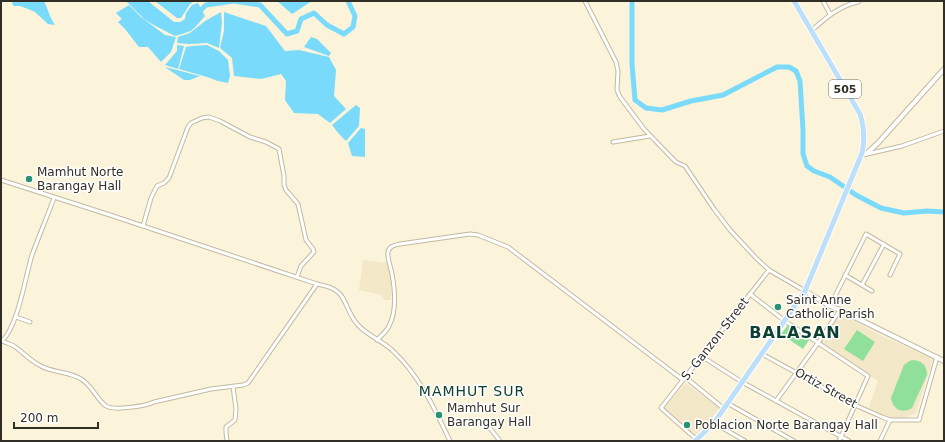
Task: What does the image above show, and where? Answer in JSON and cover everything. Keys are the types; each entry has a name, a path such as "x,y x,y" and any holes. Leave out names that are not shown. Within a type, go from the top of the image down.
{"main road":[{"name":"505","path":"699,440 714,423 805,291 850,183 864,154 865,135 860,114 794,1"}],"street":[{"path":"585,1 616,62 618,71 617,90 620,97 650,136 676,162 685,166 730,230 756,258 769,270 830,306 944,361"},
{"path":"823,1 830,14"},
{"path":"843,1 846,6"},
{"path":"812,30 830,14 859,1"},
{"path":"864,154 878,143 944,69"},
{"path":"142,226 151,198 158,186 164,183 168,178 188,127 191,123 202,118 209,117 279,149 284,176 284,186 298,204 306,240 314,252 301,266 297,277"},
{"path":"864,154 902,146 944,131"},
{"path":"613,142 650,136"},
{"path":"1,180 329,287 336,291 340,294 358,325 391,349 404,362 425,392 450,441"},
{"path":"54,198 32,255 16,317 2,341 13,345 30,360 42,367 69,373 81,378 106,406 113,408 144,405 211,390 243,386 248,383 317,284"},
{"path":"377,340 389,326 393,314 395,300 388,254 390,249 393,246 400,244 470,234 478,235 508,247 723,408"},
{"path":"830,306 866,234 900,254 890,275"},
{"path":"862,285 884,244"},
{"name":"S. Ganzon Street","path":"699,440 661,408 769,270"},
{"path":"846,275 872,291"},
{"path":"750,294 785,321 868,376 839,441"},
{"path":"776,401 840,310"},
{"path":"16,317 30,322"},
{"name":"Ortiz Street","path":"762,354 855,405 890,420"},
{"path":"701,356 742,382 850,441"},
{"path":"880,441 890,420 919,420 937,357"},
{"path":"227,441 226,427 235,420 236,409 233,387"},
{"path":"727,403 794,441"},
{"path":"485,422 500,441"},
{"path":"714,423 745,441"}],"shaded area":[{"path":"363,260 388,263 392,288 391,300 384,300 381,295 359,290"},
{"path":"841,314 884,337 933,359 916,413 903,418 882,417 869,407 878,381 821,343"},
{"path":"685,383 720,408 696,436 664,409"}],"green space":[{"path":"788,325 809,340 803,349 781,334"},
{"path":"857,330 875,342 863,361 844,349"},
{"path":"912,360 921,362 925,366 927,375 912,408 902,411 896,408 891,398 904,365"}],"water":[{"path":"13,1 44,1 55,25 48,24 35,12 20,6 14,6 12,4"},
{"path":"126,1 148,1 174,22 180,22 185,19 186,13 192,5 198,3 205,16 191,31 175,36 144,19"},
{"path":"155,1 195,1 190,4 181,18 177,18"},
{"path":"277,1 312,1 292,14"},
{"path":"129,5 141,17 165,35 176,37 171,52 161,62 148,47 139,47 118,22 122,19 116,13"},
{"path":"221,12 222,22 219,48 207,43 177,43 178,37 190,33 205,21"},
{"path":"224,12 266,26 285,51 299,50 329,57 336,70 334,96 346,109 330,123 318,114 294,113 285,100 286,81 281,74 261,79 234,76 232,58 220,48 224,31"},
{"path":"311,37 317,39 331,53 329,56 304,47"},
{"path":"177,45 184,46 178,69 165,65 177,51"},
{"path":"207,45 219,51 228,60 230,76 228,83 179,69 186,47"},
{"path":"165,67 200,76 190,80 184,80"},
{"path":"356,105 360,108 359,126 346,141 332,125"},
{"path":"361,128 365,129 365,157 352,156 348,143"}],"waterway":[{"path":"197,14 206,5 234,1 260,5 287,34 297,31 301,19 314,13 327,25 344,34 353,27 355,16 348,1"},
{"path":"632,1 632,64 635,100 646,108 662,110 691,101 723,95 777,67 789,67 796,71 800,81 803,154 807,166 814,171 830,177 856,195 881,208 904,213 927,211 944,212"}],"place":[{"name":"Mamhut Norte Barangay Hall","path":"29,179"},
{"name":"Saint Anne Catholic Parish","path":"778,307"},
{"name":"Mamhut Sur Barangay Hall","path":"439,415"},
{"name":"Poblacion Norte Barangay Hall","path":"687,425"}],"district":[{"name":"BALASAN","path":"795,332"},
{"name":"MAMHUT SUR","path":"472,391"}]}
